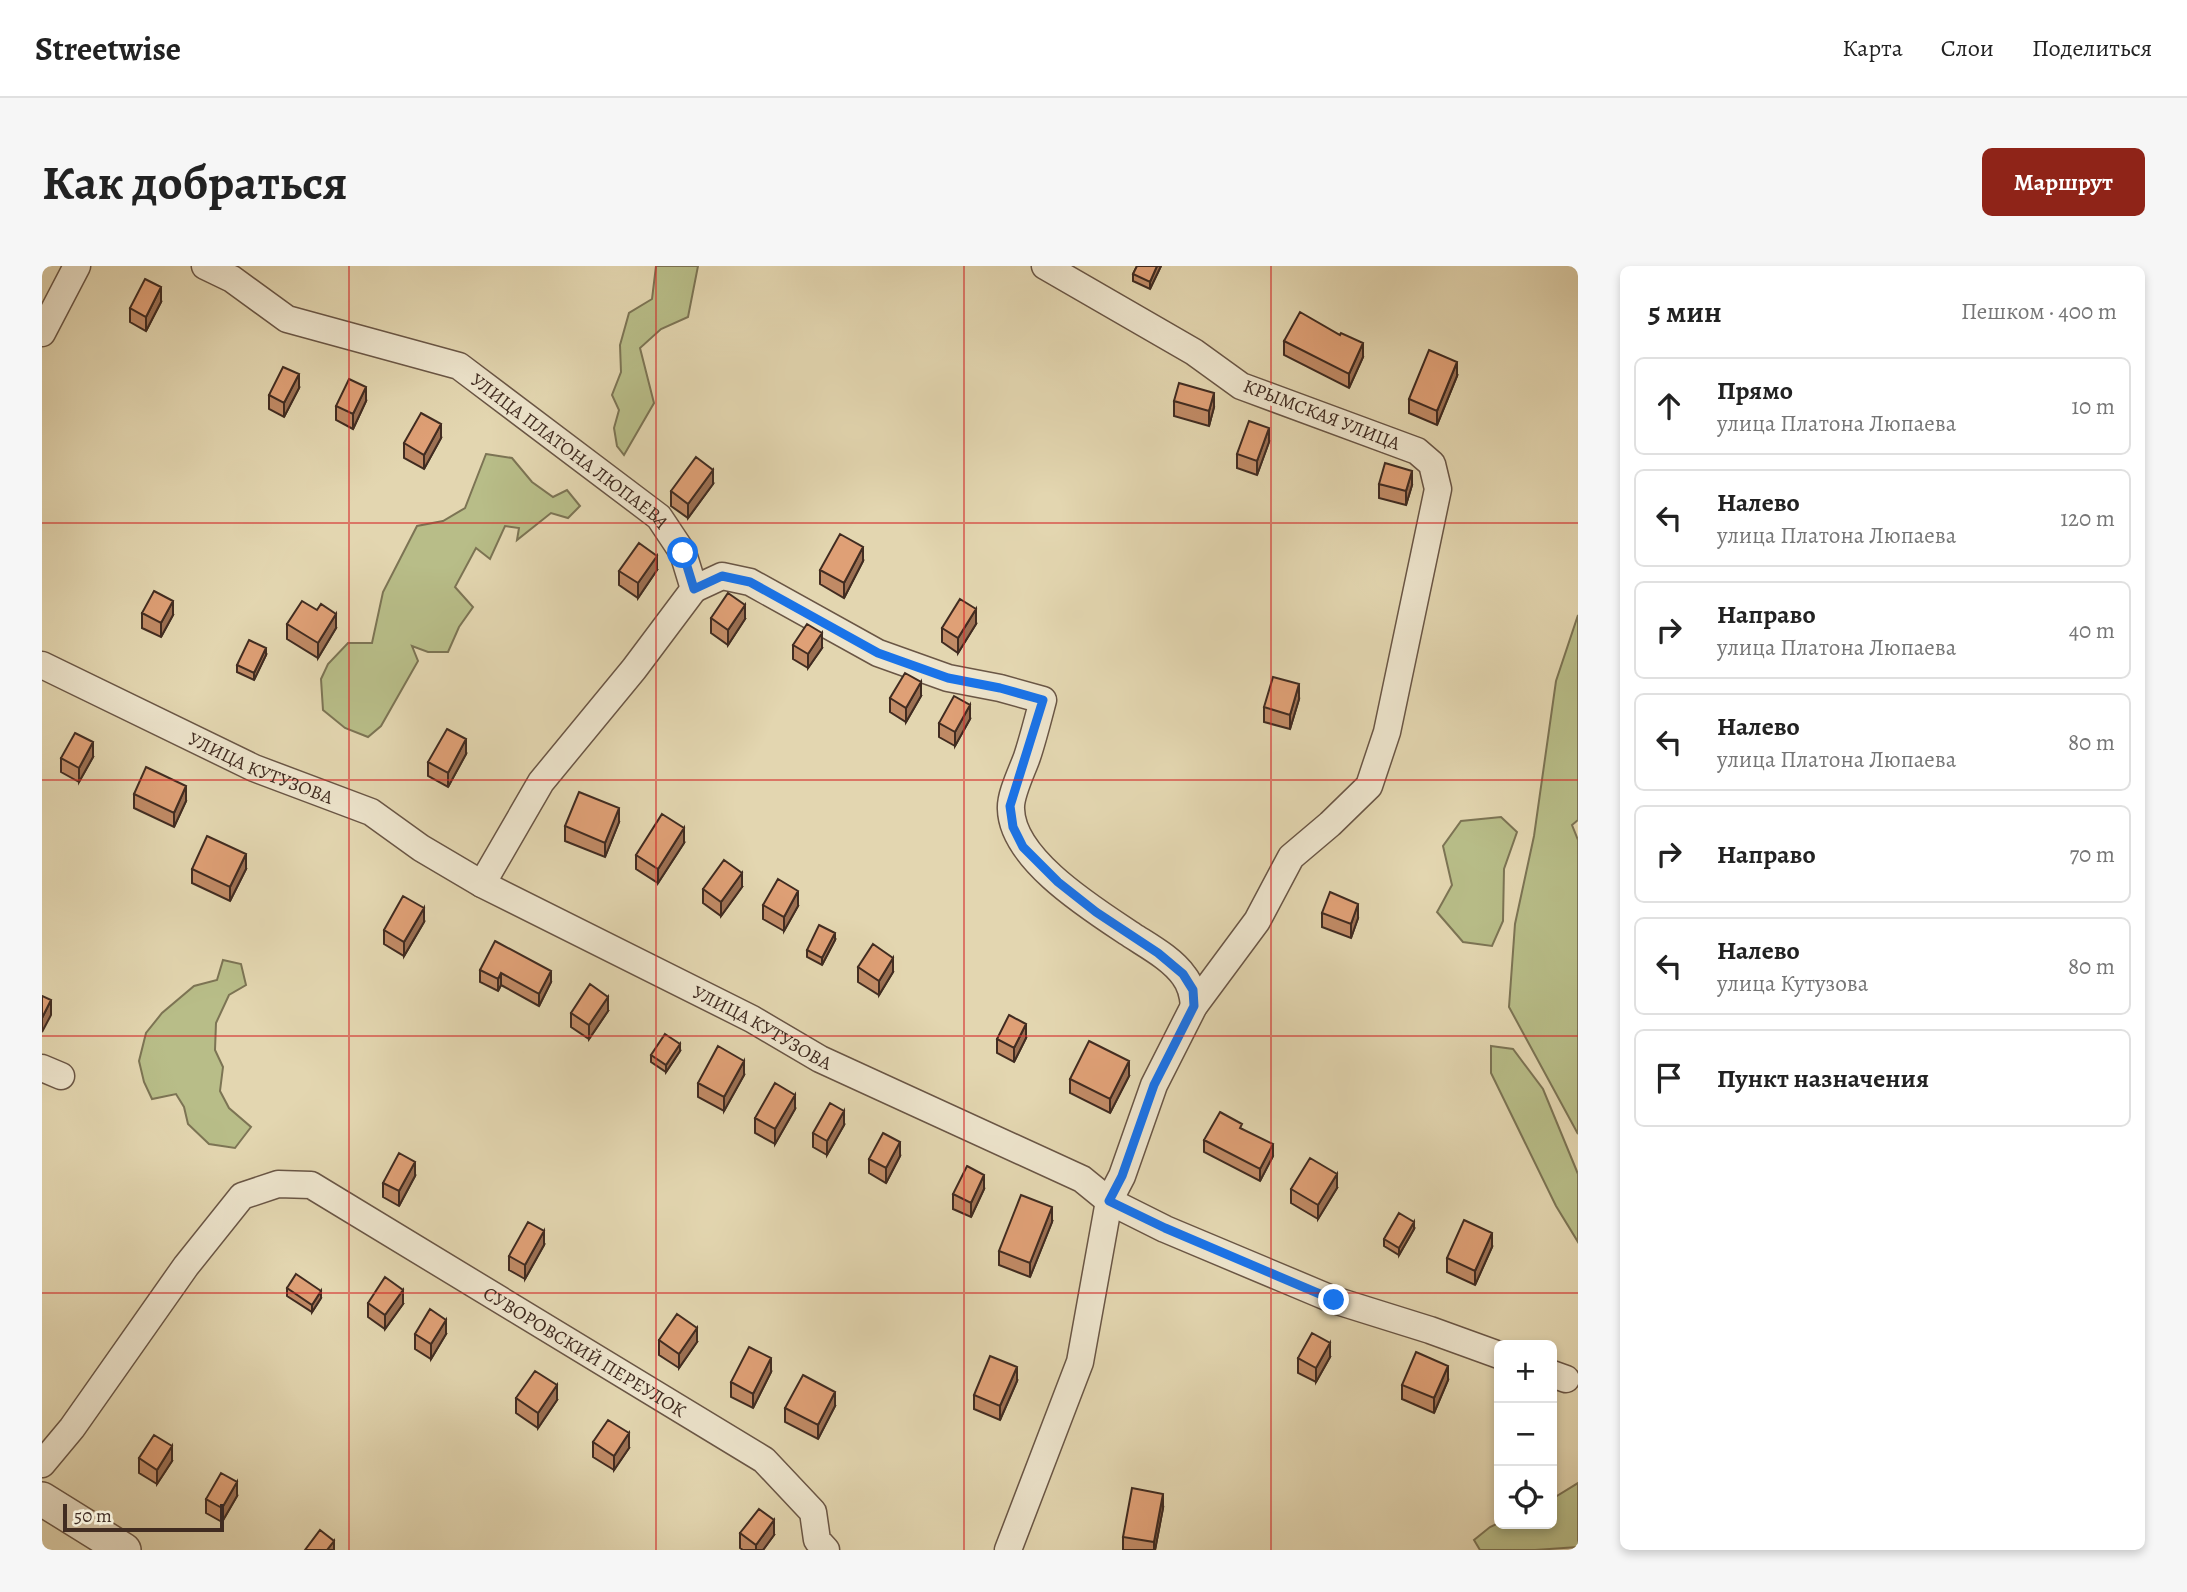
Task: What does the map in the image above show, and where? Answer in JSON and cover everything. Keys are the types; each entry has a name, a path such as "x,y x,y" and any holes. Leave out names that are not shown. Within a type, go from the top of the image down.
{"street":[{"path":"42,333 77,266"},
{"name":"УЛИЦА ПЛАТОНА ЛЮПАЕВА","path":"205,266 232,279 287,319 460,366 659,517 683,553 694,589"},
{"name":"КРЫМСКАЯ УЛИЦА","path":"1045,266 1194,352 1241,386 1417,451 1432,464 1438,489 1387,732 1369,786 1291,857 1257,921 1194,1006"},
{"path":"482,884 541,782 634,669 694,589 722,576 750,582 878,653 948,678 1043,700 1010,806 1013,827 1023,847 1058,882 1183,974 1193,990 1194,1006 1154,1085 1122,1176 1109,1201 1080,1362 1008,1550"},
{"name":"УЛИЦА КУТУЗОВА","path":"42,665 254,768 370,812 421,848 482,884 752,1019 820,1059 1082,1179 1109,1201 1165,1228 1334,1300 1494,1353"},
{"name":"СУВОРОВСКИЙ ПЕРЕУЛОК","path":"42,1464 72,1428 186,1266 243,1196 278,1184 311,1185 764,1460 813,1512 817,1540 826,1550"},
{"path":"42,1499 124,1550"}],"green space":[{"path":"656,266 698,266 688,317 661,329 640,348 654,403 624,455 617,446 614,428 619,410 612,395 621,372 620,345 629,313 652,299"},
{"path":"486,454 512,458 532,482 553,497 567,490 580,506 568,518 551,513 517,540 519,528 505,526 490,559 476,548 455,587 473,607 459,627 448,652 428,652 412,646 418,661 381,726 368,737 345,728 323,710 321,679 328,664 348,643 372,643 383,592 417,526 443,521 465,508"},
{"path":"1578,615 1578,820 1572,825 1578,840 1578,1134 1509,1007 1515,924 1534,836 1556,681"},
{"path":"1501,817 1517,832 1504,869 1503,921 1492,946 1463,942 1437,912 1452,885 1443,846 1461,821"},
{"path":"223,960 241,964 246,985 229,995 216,1023 215,1050 223,1067 220,1091 229,1108 251,1127 235,1148 209,1144 188,1124 184,1107 176,1094 152,1099 139,1061 146,1033 162,1013 194,986 217,980"},
{"path":"1491,1046 1513,1049 1543,1089 1578,1174 1578,1242 1556,1206 1491,1073"},
{"path":"1578,1483 1578,1547 1480,1550 1474,1540 1494,1525 1494,1529 1557,1529 1557,1496"}],"building":[{"path":"1137,266 1157,266 1150,282 1133,274"},
{"path":"145,279 161,287 146,317 130,308"},
{"path":"1300,312 1340,335 1341,333 1363,343 1349,374 1284,341"},
{"path":"1429,350 1457,362 1437,411 1409,399"},
{"path":"283,367 299,374 284,403 269,395"},
{"path":"349,379 366,387 353,414 336,406"},
{"path":"1179,383 1214,393 1209,411 1174,401"},
{"path":"421,413 441,424 424,455 404,443"},
{"path":"1249,421 1269,428 1257,461 1237,454"},
{"path":"696,457 713,470 688,504 671,491"},
{"path":"1385,463 1412,471 1406,491 1379,484"},
{"path":"840,534 863,547 844,583 820,570"},
{"path":"639,543 657,556 638,583 619,571"},
{"path":"154,591 173,601 161,623 142,613"},
{"path":"728,593 745,605 728,630 711,618"},
{"path":"960,599 976,609 958,638 942,628"},
{"path":"302,601 317,610 321,604 336,614 318,643 287,624"},
{"path":"807,624 822,633 808,654 793,645"},
{"path":"249,640 266,648 254,673 237,665"},
{"path":"905,673 921,682 906,708 890,698"},
{"path":"1273,677 1299,684 1290,715 1264,707"},
{"path":"954,696 970,705 955,732 939,723"},
{"path":"447,729 466,739 448,773 428,762"},
{"path":"75,733 93,742 79,768 61,758"},
{"path":"146,767 186,786 174,813 134,794"},
{"path":"579,792 619,808 605,843 565,826"},
{"path":"662,814 684,828 658,869 636,855"},
{"path":"207,836 246,854 230,887 192,869"},
{"path":"724,860 742,873 721,902 703,889"},
{"path":"778,879 798,891 784,917 763,905"},
{"path":"1330,892 1358,904 1351,924 1322,913"},
{"path":"403,896 424,908 404,942 384,930"},
{"path":"819,925 835,933 822,958 807,950"},
{"path":"495,941 551,971 539,994 501,973 498,979 480,970"},
{"path":"873,944 893,958 879,981 858,967"},
{"path":"590,984 608,997 589,1025 571,1013"},
{"path":"42,996 51,1000 42,1018"},
{"path":"1009,1015 1026,1024 1014,1048 997,1039"},
{"path":"665,1034 680,1044 666,1065 651,1055"},
{"path":"1089,1041 1129,1061 1110,1099 1070,1079"},
{"path":"718,1046 744,1061 724,1097 698,1083"},
{"path":"775,1083 795,1095 775,1129 755,1118"},
{"path":"830,1103 844,1111 827,1141 813,1133"},
{"path":"1220,1112 1242,1124 1240,1128 1273,1144 1260,1169 1204,1140"},
{"path":"883,1133 900,1142 886,1168 869,1159"},
{"path":"399,1153 415,1162 399,1191 383,1183"},
{"path":"1310,1158 1337,1174 1318,1205 1291,1189"},
{"path":"967,1166 984,1175 971,1203 953,1194"},
{"path":"1021,1195 1052,1207 1030,1263 999,1251"},
{"path":"1399,1213 1414,1222 1399,1248 1384,1239"},
{"path":"1464,1220 1492,1233 1475,1271 1447,1258"},
{"path":"528,1222 544,1231 525,1265 509,1256"},
{"path":"296,1274 321,1291 312,1305 287,1288"},
{"path":"385,1277 403,1290 385,1315 368,1303"},
{"path":"430,1309 446,1320 431,1344 415,1334"},
{"path":"677,1314 697,1328 679,1354 659,1340"},
{"path":"1312,1333 1330,1343 1316,1368 1298,1358"},
{"path":"749,1347 771,1358 753,1394 731,1382"},
{"path":"1416,1352 1448,1366 1434,1398 1402,1385"},
{"path":"990,1356 1017,1367 1000,1406 974,1395"},
{"path":"535,1371 557,1385 538,1413 516,1398"},
{"path":"803,1375 835,1392 818,1425 785,1408"},
{"path":"608,1420 629,1433 614,1456 593,1442"},
{"path":"154,1435 172,1446 157,1470 139,1458"},
{"path":"221,1473 237,1482 222,1508 206,1499"},
{"path":"1132,1488 1163,1494 1154,1542 1123,1537"},
{"path":"759,1509 774,1520 756,1545 740,1533"},
{"path":"320,1530 334,1541 327,1550 305,1550"}],"route":[{"path":"683,553 694,589 722,576 750,582 878,653 948,678 1043,700 1010,806 1013,827 1023,847 1058,882 1183,974 1193,990 1194,1006 1154,1085 1122,1176 1109,1201 1165,1228 1334,1300"}]}
